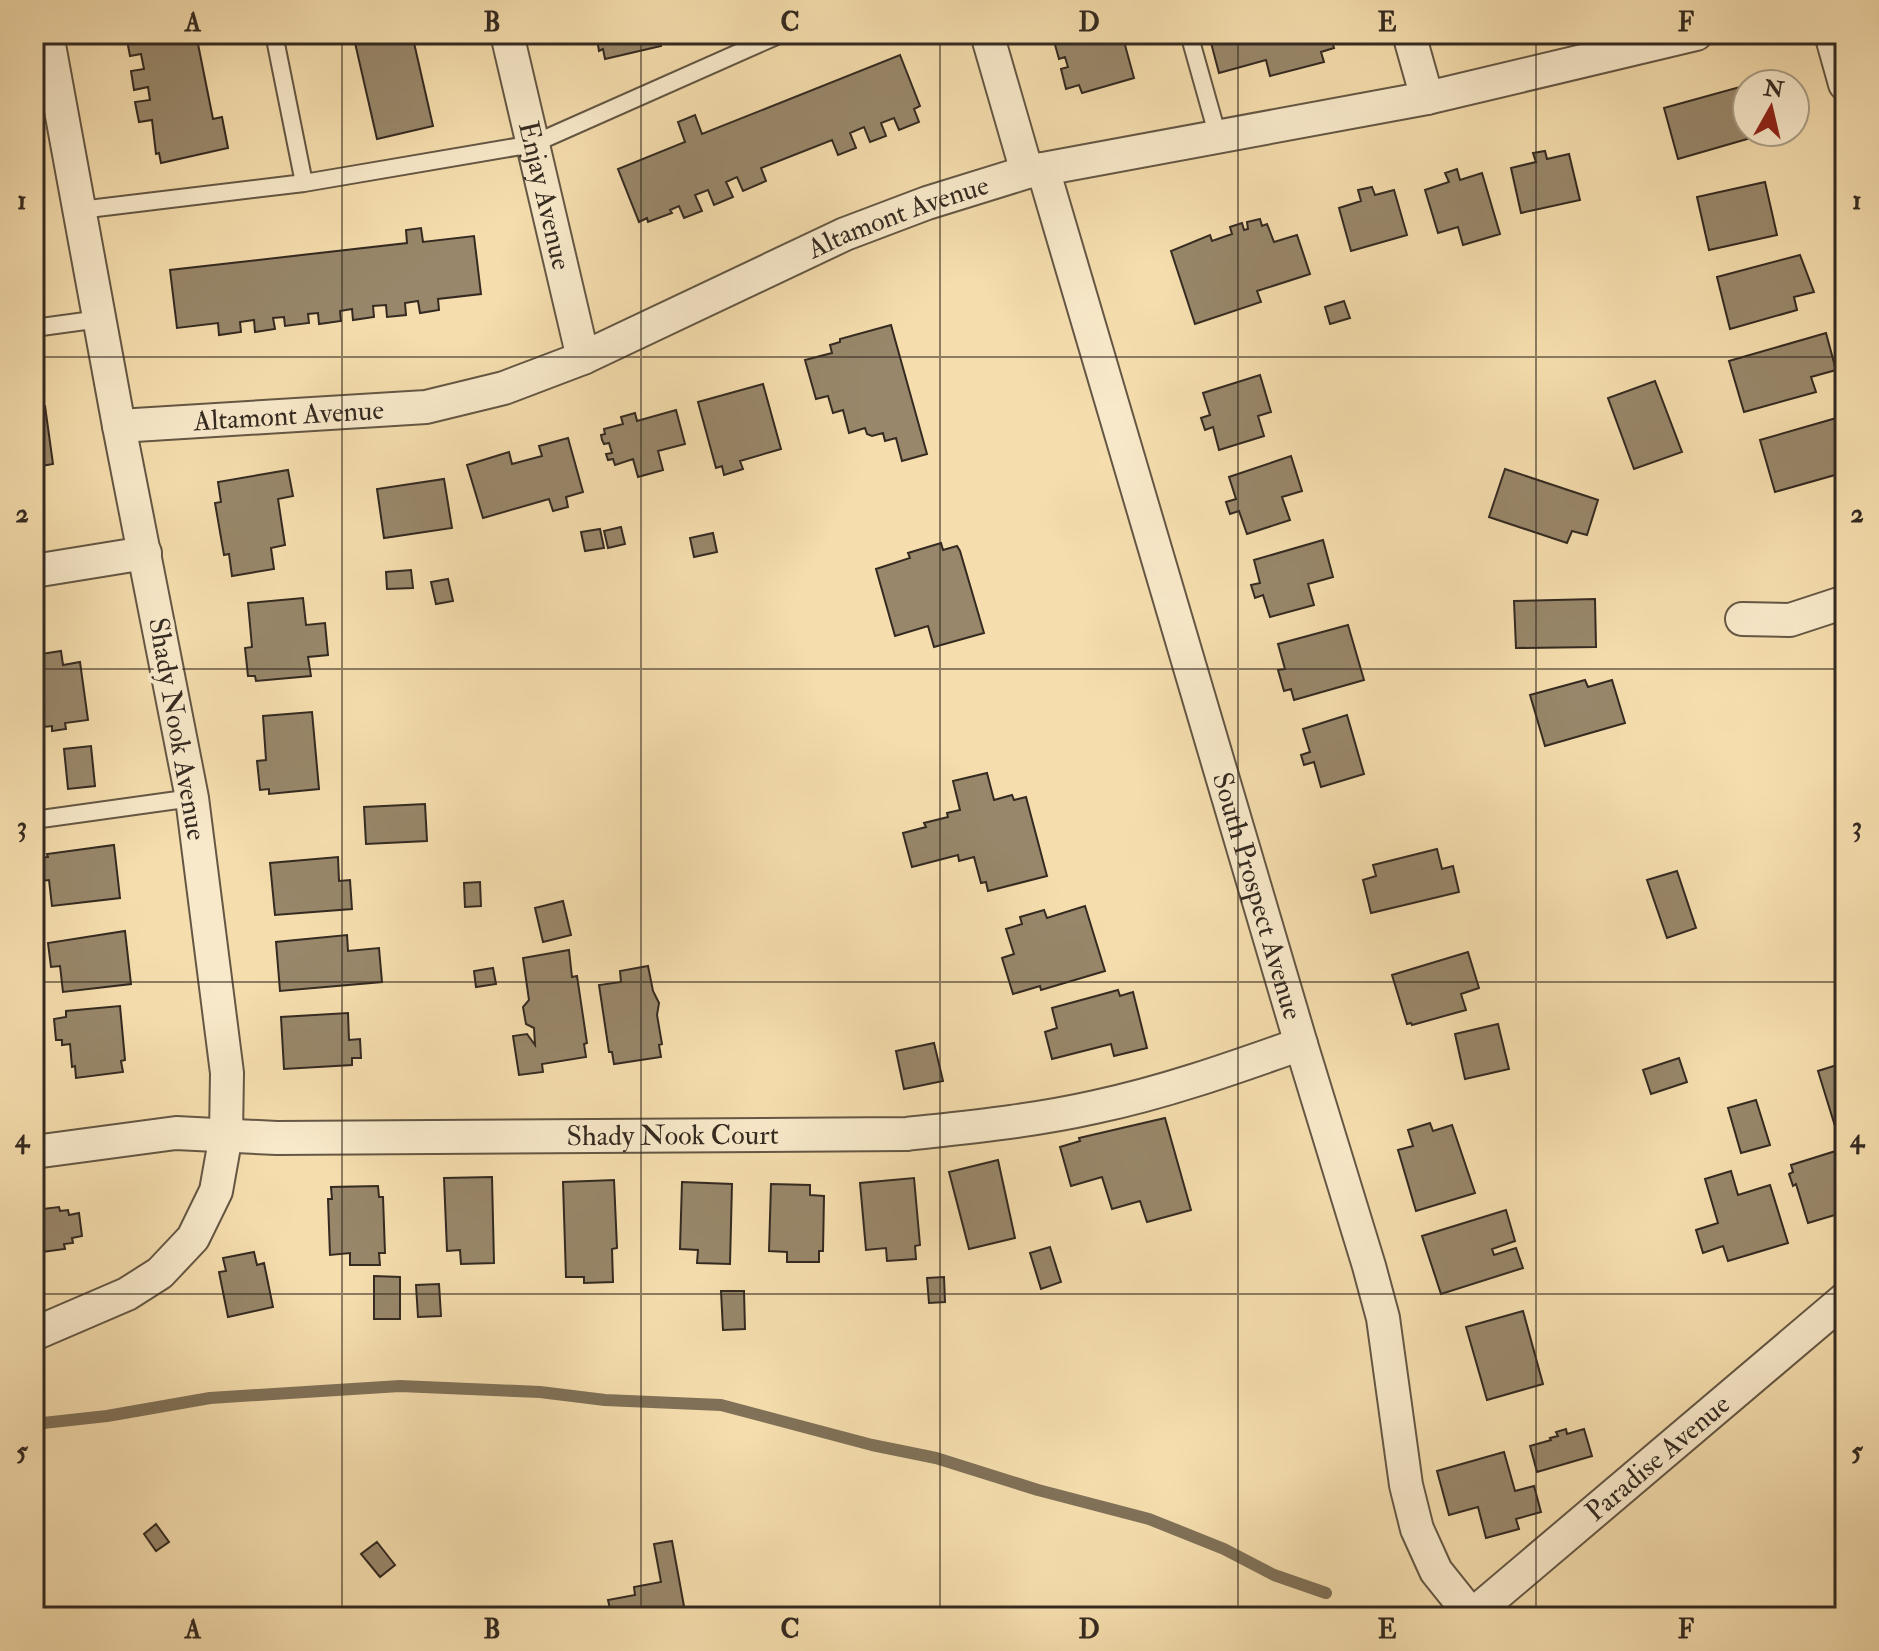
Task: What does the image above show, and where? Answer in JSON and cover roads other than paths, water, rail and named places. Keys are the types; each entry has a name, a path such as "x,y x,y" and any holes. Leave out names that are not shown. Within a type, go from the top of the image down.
{"street":[{"name":"Shady Nook Avenue","path":"34,1334 127,1294 160,1273 193,1238 216,1191 226,1135 227,1073 192,798 47,34"},
{"name":"Enjay Avenue","path":"507,34 583,358"},
{"name":"South Prospect Avenue","path":"987,34 1035,171 1383,1318 1406,1485 1417,1529 1436,1571 1471,1616"},
{"path":"1409,34 1427,98"},
{"name":"Altamont Avenue","path":"119,426 426,407 504,388 583,358 845,234 927,203 1035,171 1427,98 1696,34"},
{"path":"1831,34 1845,84"},
{"path":"34,571 145,553"},
{"path":"1742,619 1790,620 1845,602"},
{"name":"Shady Nook Court","path":"34,1152 176,1133 277,1138 907,1134 1008,1123 1096,1107 1191,1082 1301,1044"},
{"name":"Paradise Avenue","path":"1471,1616 1845,1299"}],"lane":[{"path":"274,34 304,183"},
{"path":"80,210 304,183 533,144 750,40 781,34"},
{"path":"1189,34 1218,137"},
{"path":"34,328 100,319"},
{"path":"34,820 192,798"}],"waterway":[{"path":"34,1424 107,1416 210,1398 400,1386 721,1405 872,1445 936,1458 1038,1490 1149,1519 1224,1549 1274,1575 1326,1593"}]}
